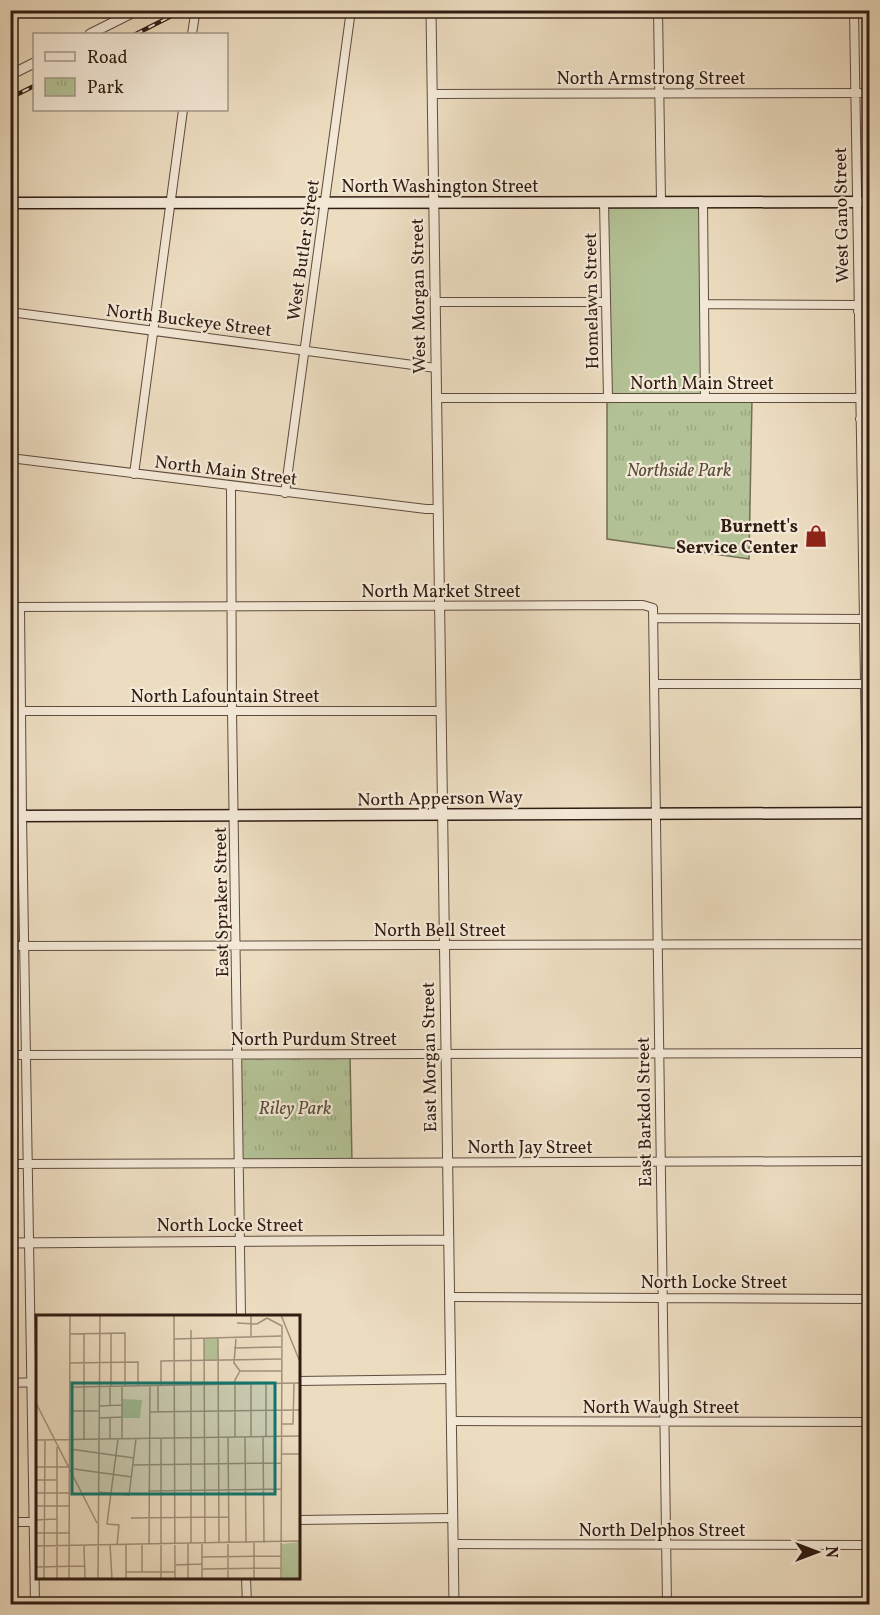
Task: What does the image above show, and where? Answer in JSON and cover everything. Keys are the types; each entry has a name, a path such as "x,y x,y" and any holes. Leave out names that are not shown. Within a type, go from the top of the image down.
{"main road":[{"name":"North Washington Street","path":"10,203 870,202"},
{"name":"North Apperson Way","path":"16,816 868,813"}],"street":[{"path":"92,33 138,10"},
{"name":"West Butler Street","path":"285,493 351,10"},
{"name":"West Morgan Street","path":"431,10 438,509"},
{"path":"658,10 661,202"},
{"name":"West Gano Street","path":"854,10 859,398 866,528 862,618 864,684 867,704 870,987"},
{"path":"192,33 195,15"},
{"path":"10,75 33,64"},
{"name":"North Armstrong Street","path":"432,94 870,93"},
{"path":"135,474 183,111"},
{"name":"Homelawn Street","path":"604,202 608,398"},
{"path":"703,202 705,398"},
{"path":"435,302 605,302"},
{"path":"704,304 858,308 870,311"},
{"name":"North Buckeye Street","path":"10,312 436,368"},
{"name":"North Main Street","path":"436,398 859,398"},
{"path":"860,419 870,419"},
{"name":"North Main Street","path":"10,458 285,493 438,509"},
{"name":"East Spraker Street","path":"231,486 241,1315"},
{"name":"East Morgan Street","path":"438,509 454,1605"},
{"name":"North Market Street","path":"10,607 643,605 653,608 654,618"},
{"path":"20,607 21,711 16,816 24,946 34,1382 35,1605"},
{"path":"654,618 862,618"},
{"name":"East Barkdol Street","path":"654,618 667,1605"},
{"path":"654,684 864,684"},
{"name":"North Lafountain Street","path":"10,711 440,711"},
{"name":"North Bell Street","path":"10,946 869,944"},
{"name":"North Purdum Street","path":"10,1055 870,1053"},
{"name":"North Jay Street","path":"10,1164 870,1161"},
{"name":"North Locke Street","path":"10,1243 449,1240"},
{"name":"North Locke Street","path":"450,1297 870,1299"},
{"path":"300,1381 451,1379"},
{"path":"10,1383 34,1382"},
{"name":"North Waugh Street","path":"452,1421 870,1422"},
{"path":"300,1520 453,1518"},
{"path":"10,1522 35,1522"},
{"name":"North Delphos Street","path":"453,1544 870,1545"},
{"path":"246,1579 247,1605"}],"green space":[{"path":"604,202 703,202 705,398 608,398"},
{"name":"Northside Park","path":"607,398 752,398 749,559 607,539"},
{"name":"Riley Park","path":"238,1054 350,1054 352,1163 240,1163"}],"railway":[{"path":"138,33 183,10"},
{"path":"10,98 33,86"}],"place":[{"name":"Burnett's Service Center","path":"816,536"}]}
